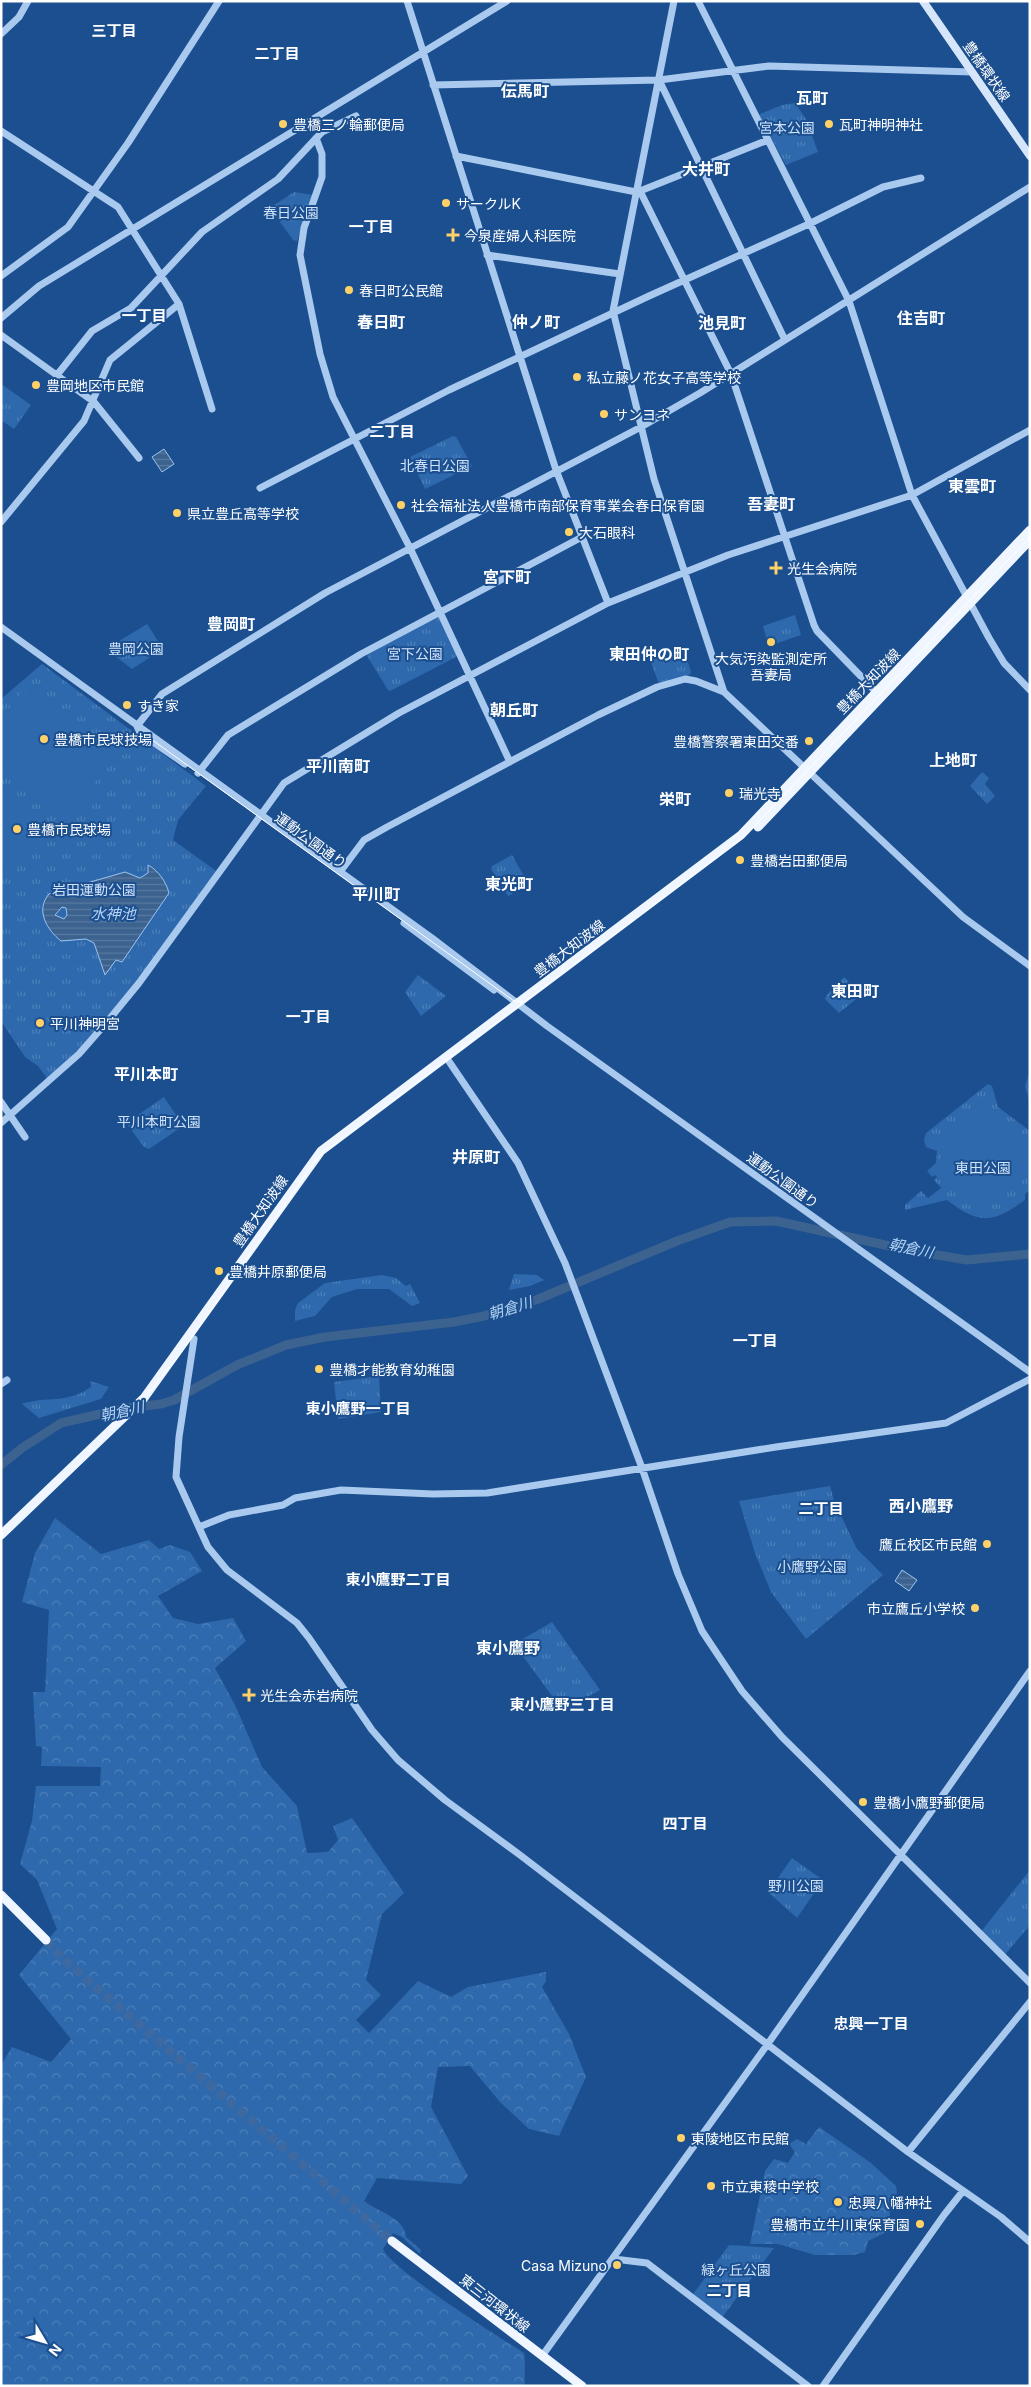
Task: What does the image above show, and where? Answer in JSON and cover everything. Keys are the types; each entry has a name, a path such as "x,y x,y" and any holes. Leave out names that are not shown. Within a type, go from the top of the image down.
{"main road":[{"name":"豊橋環状線","path":"923,1 1030,156"},
{"name":"豊橋大知波線","path":"144,1398 152,1393 194,1339 318,1162 519,1005 741,843 807,770 968,600 1030,530"},
{"name":"豊橋大知波線","path":"968,600 1030,540"},
{"name":"豊橋大知波線","path":"1,1535 144,1398 323,1149 448,1059"},
{"path":"1,1887 21,1914"},
{"path":"1,1895 46,1940"},
{"name":"東三河環状線","path":"392,2241 582,2386"}],"street":[{"path":"1,34 19,18 28,1"},
{"path":"1,276 64,231 128,144 219,1"},
{"path":"406,1 556,470 608,603"},
{"path":"1,318 39,286 507,1"},
{"path":"674,1 614,313 654,479 724,692"},
{"path":"698,1 849,301 912,495 1004,663 1030,690"},
{"path":"433,85 659,80 733,69 769,66 972,72"},
{"path":"659,80 784,340"},
{"path":"57,376 92,332 131,308 202,232 278,179 316,138 331,126 356,116"},
{"path":"1,131 118,207 179,304 212,409"},
{"path":"316,138 322,154 322,177 304,228 300,255 320,354 333,397 410,548 510,762"},
{"path":"456,156 638,191 768,140"},
{"path":"260,488 449,390 684,280 744,254 883,187 921,178"},
{"path":"137,726 162,694 325,593 641,427 731,374 1030,187"},
{"path":"638,191 731,374 817,631 878,695"},
{"path":"487,255 620,274"},
{"path":"1,522 84,421 94,402 110,360 179,304"},
{"path":"1,335 94,402 139,458"},
{"path":"1,1123 79,1054 107,1022 139,983 284,783 399,713 608,603 684,572 912,495 1030,430"},
{"path":"199,772 228,735 360,654 582,537"},
{"name":"運動公園通り","path":"1,628 137,726 144,729 199,772 801,1209 1030,1372"},
{"path":"340,872 364,840 598,715 657,687 685,679 696,681 724,692 963,917 1030,966"},
{"name":"運動公園通り","path":"260,816 340,872 519,1005"},
{"path":"448,1059 518,1163 570,1274 642,1468 678,1574 707,1639 742,1691 782,1737 1030,1983"},
{"path":"1,1102 25,1137"},
{"path":"194,1339 179,1437 176,1477 208,1547 227,1570 303,1630 372,1730 412,1772 445,1800 520,1855 908,2152 1001,2217 1030,2242"},
{"path":"199,1527 229,1515 283,1505 295,1498 341,1490 433,1494 487,1493 946,1423 1030,1380"},
{"path":"542,2356 768,2045 1030,1671"},
{"path":"908,2152 1030,2002"},
{"path":"823,2386 963,2191"},
{"path":"614,2259 646,2263 808,2386"}],"green space":[{"name":"宮本公園","path":"795,103 806,119 818,152 786,165 759,116 782,105"},
{"name":"春日公園","path":"294,192 313,195 297,241 293,240 270,208"},
{"path":"1,384 31,405 14,429 1,420"},
{"name":"北春日公園","path":"453,436 456,437 472,466 425,489 410,457"},
{"path":"795,615 801,635 775,644 773,638 767,640 763,626"},
{"name":"宮下公園","path":"438,616 457,654 456,657 390,691 388,690 367,656 368,653"},
{"name":"豊岡公園","path":"147,624 163,649 132,669 106,649"},
{"path":"684,649 691,672 690,675 659,684 650,660"},
{"name":"岩田運動公園","path":"42,664 206,786 178,820 173,840 219,873 107,1022 49,1081 38,1066 25,1057 1,1021 1,699"},
{"name":"豊橋市民球技場","path":"22,691 113,758 71,815 1,764 1,719"},
{"path":"982,772 989,778 985,784 995,796 987,804 970,786"},
{"name":"豊橋市民球場","path":"1,789 22,802 34,823 34,832 26,847 1,867"},
{"path":"512,855 529,885 508,896 491,869 492,866"},
{"path":"418,975 446,996 421,1016 405,992"},
{"path":"844,977 861,995 839,1013 825,999"},
{"path":"1030,1071 1030,1104 1025,1086"},
{"name":"東田公園","path":"988,1084 992,1086 998,1107 1030,1131 1030,1190 1025,1194 1025,1200 1004,1213 986,1218 968,1214 947,1200 905,1210 905,1205 921,1191 928,1198 941,1188 934,1180 937,1177 935,1175 932,1177 927,1171 936,1163 937,1151 926,1147 924,1139 926,1133"},
{"name":"平川本町公園","path":"164,1097 182,1124 180,1128 149,1149 144,1147 126,1123"},
{"path":"982,1111 992,1113 1030,1142 1030,1175 994,1202 984,1206 967,1198 953,1183 948,1174 944,1154 948,1140 956,1129 971,1116"},
{"path":"514,1274 537,1275 544,1280 530,1286 509,1290"},
{"path":"382,1275 396,1278 406,1286 410,1284 420,1303 412,1306 389,1289 357,1289 332,1297 315,1316 295,1321 295,1310 298,1303 325,1283"},
{"path":"379,1376 381,1412 338,1419 334,1382"},
{"path":"90,1381 109,1387 101,1399 39,1418 22,1404 31,1401 65,1398 82,1393 91,1387"},
{"name":"小鷹野公園","path":"830,1486 834,1501 857,1549 883,1575 806,1639 771,1592 755,1553 739,1501"},
{"path":"55,1518 101,1554 149,1540 159,1549 170,1545 190,1552 202,1571 158,1596 173,1618 198,1624 233,1618 246,1641 215,1668 235,1705 262,1767 297,1806 307,1853 328,1852 338,1840 333,1826 352,1818 404,1893 382,1914 366,1980 381,1995 356,2020 369,2033 418,1981 451,1997 468,1987 546,1972 546,1981 542,1987 569,2034 586,2077 559,2136 529,2129 500,2102 470,2066 438,2067 431,2107 468,2176 461,2184 377,2178 364,2201 396,2220 404,2230 406,2237 421,2250 420,2254 402,2237 393,2233 383,2249 391,2259 425,2287 524,2353 525,2386 1,2386 1,2065 12,2047 51,2062 71,2039 19,1975 57,1929 37,1880 20,1864 32,1821 36,1786 100,1786 101,1767 41,1766 42,1747 36,1746 33,1692 45,1692 49,1610 22,1602 35,1553"},
{"path":"552,1622 600,1690 563,1711 514,1644"},
{"name":"野川公園","path":"792,1858 823,1880 797,1918 768,1892"},
{"path":"1030,1870 1030,1925 1004,1956 980,1933"},
{"path":"819,2127 871,2163 896,2186 897,2193 889,2203 891,2230 868,2241 865,2252 853,2255 815,2255 778,2244 750,2244 765,2171 774,2159 788,2163 795,2152 789,2144 797,2139 806,2144"},
{"name":"緑ヶ丘公園","path":"729,2245 774,2248 721,2319 691,2297"}],"water":[{"path":"164,449 174,464 162,472 152,457"},
{"name":"水神池","path":"148,865 162,877 169,893 122,962 116,960 105,975 94,943 86,939 61,941 47,926 43,907 49,894 125,872 140,878 148,873","holes":["62,907 66,908 67,915 64,919 55,915"]},
{"path":"902,1570 917,1580 909,1591 895,1581"}],"waterway":[{"name":"朝倉川","path":"1,1465 22,1448 61,1423 126,1408 161,1404 174,1400 237,1365 286,1345 325,1337 454,1322 484,1316 536,1300 677,1241 730,1222 776,1221 908,1250 967,1260 1030,1254"}],"tunnel":[{"path":"46,1940 64,1960 392,2241"}],"tram line":[{"path":"148,1394 180,1354 316,1160 324,1152 744,837 1030,537"},
{"path":"144,734 514,1001 525,1002"}],"place":[{"name":"豊橋三ノ輪郵便局","path":"283,124"},
{"name":"瓦町神明神社","path":"829,124"},
{"name":"サークルK","path":"446,203"},
{"name":"今泉産婦人科医院","path":"453,235"},
{"name":"春日町公民館","path":"349,290"},
{"name":"私立藤ノ花女子高等学校","path":"577,377"},
{"name":"豊岡地区市民館","path":"36,385"},
{"name":"サンヨネ","path":"604,414"},
{"name":"社会福祉法人豊橋市南部保育事業会春日保育園","path":"401,505"},
{"name":"県立豊丘高等学校","path":"177,513"},
{"name":"大石眼科","path":"569,532"},
{"name":"光生会病院","path":"776,568"},
{"name":"大気汚染監測定所 吾妻局","path":"771,642"},
{"name":"すき家","path":"127,705"},
{"name":"豊橋市民球技場","path":"44,739"},
{"name":"豊橋警察署東田交番","path":"809,741"},
{"name":"瑞光寺","path":"729,793"},
{"name":"豊橋市民球場","path":"17,829"},
{"name":"豊橋岩田郵便局","path":"740,860"},
{"name":"平川神明宮","path":"40,1023"},
{"name":"豊橋井原郵便局","path":"219,1271"},
{"name":"豊橋才能教育幼稚園","path":"319,1369"},
{"name":"鷹丘校区市民館","path":"987,1544"},
{"name":"市立鷹丘小学校","path":"975,1608"},
{"name":"光生会赤岩病院","path":"249,1695"},
{"name":"豊橋小鷹野郵便局","path":"863,1802"},
{"name":"東陵地区市民館","path":"681,2138"},
{"name":"市立東稜中学校","path":"711,2186"},
{"name":"忠興八幡神社","path":"838,2202"},
{"name":"豊橋市立牛川東保育園","path":"920,2224"},
{"name":"Casa Mizuno","path":"617,2265"}],"district":[{"name":"三丁目","path":"114,30"},
{"name":"二丁目","path":"277,53"},
{"name":"伝馬町","path":"525,91"},
{"name":"瓦町","path":"812,98"},
{"name":"大井町","path":"706,169"},
{"name":"一丁目","path":"371,226"},
{"name":"一丁目","path":"144,315"},
{"name":"住吉町","path":"921,318"},
{"name":"春日町","path":"381,322"},
{"name":"仲ノ町","path":"536,322"},
{"name":"池見町","path":"722,323"},
{"name":"二丁目","path":"392,431"},
{"name":"東雲町","path":"972,486"},
{"name":"吾妻町","path":"771,504"},
{"name":"宮下町","path":"507,577"},
{"name":"豊岡町","path":"231,624"},
{"name":"東田仲の町","path":"649,654"},
{"name":"朝丘町","path":"514,710"},
{"name":"上地町","path":"953,760"},
{"name":"平川南町","path":"338,766"},
{"name":"栄町","path":"675,799"},
{"name":"東光町","path":"509,884"},
{"name":"平川町","path":"376,894"},
{"name":"東田町","path":"855,991"},
{"name":"一丁目","path":"308,1016"},
{"name":"平川本町","path":"146,1074"},
{"name":"井原町","path":"476,1157"},
{"name":"一丁目","path":"755,1340"},
{"name":"東小鷹野一丁目","path":"358,1408"},
{"name":"西小鷹野","path":"921,1506"},
{"name":"二丁目","path":"821,1508"},
{"name":"東小鷹野二丁目","path":"398,1579"},
{"name":"東小鷹野","path":"508,1648"},
{"name":"東小鷹野三丁目","path":"562,1704"},
{"name":"四丁目","path":"685,1823"},
{"name":"忠興一丁目","path":"871,2023"},
{"name":"二丁目","path":"729,2290"}]}
